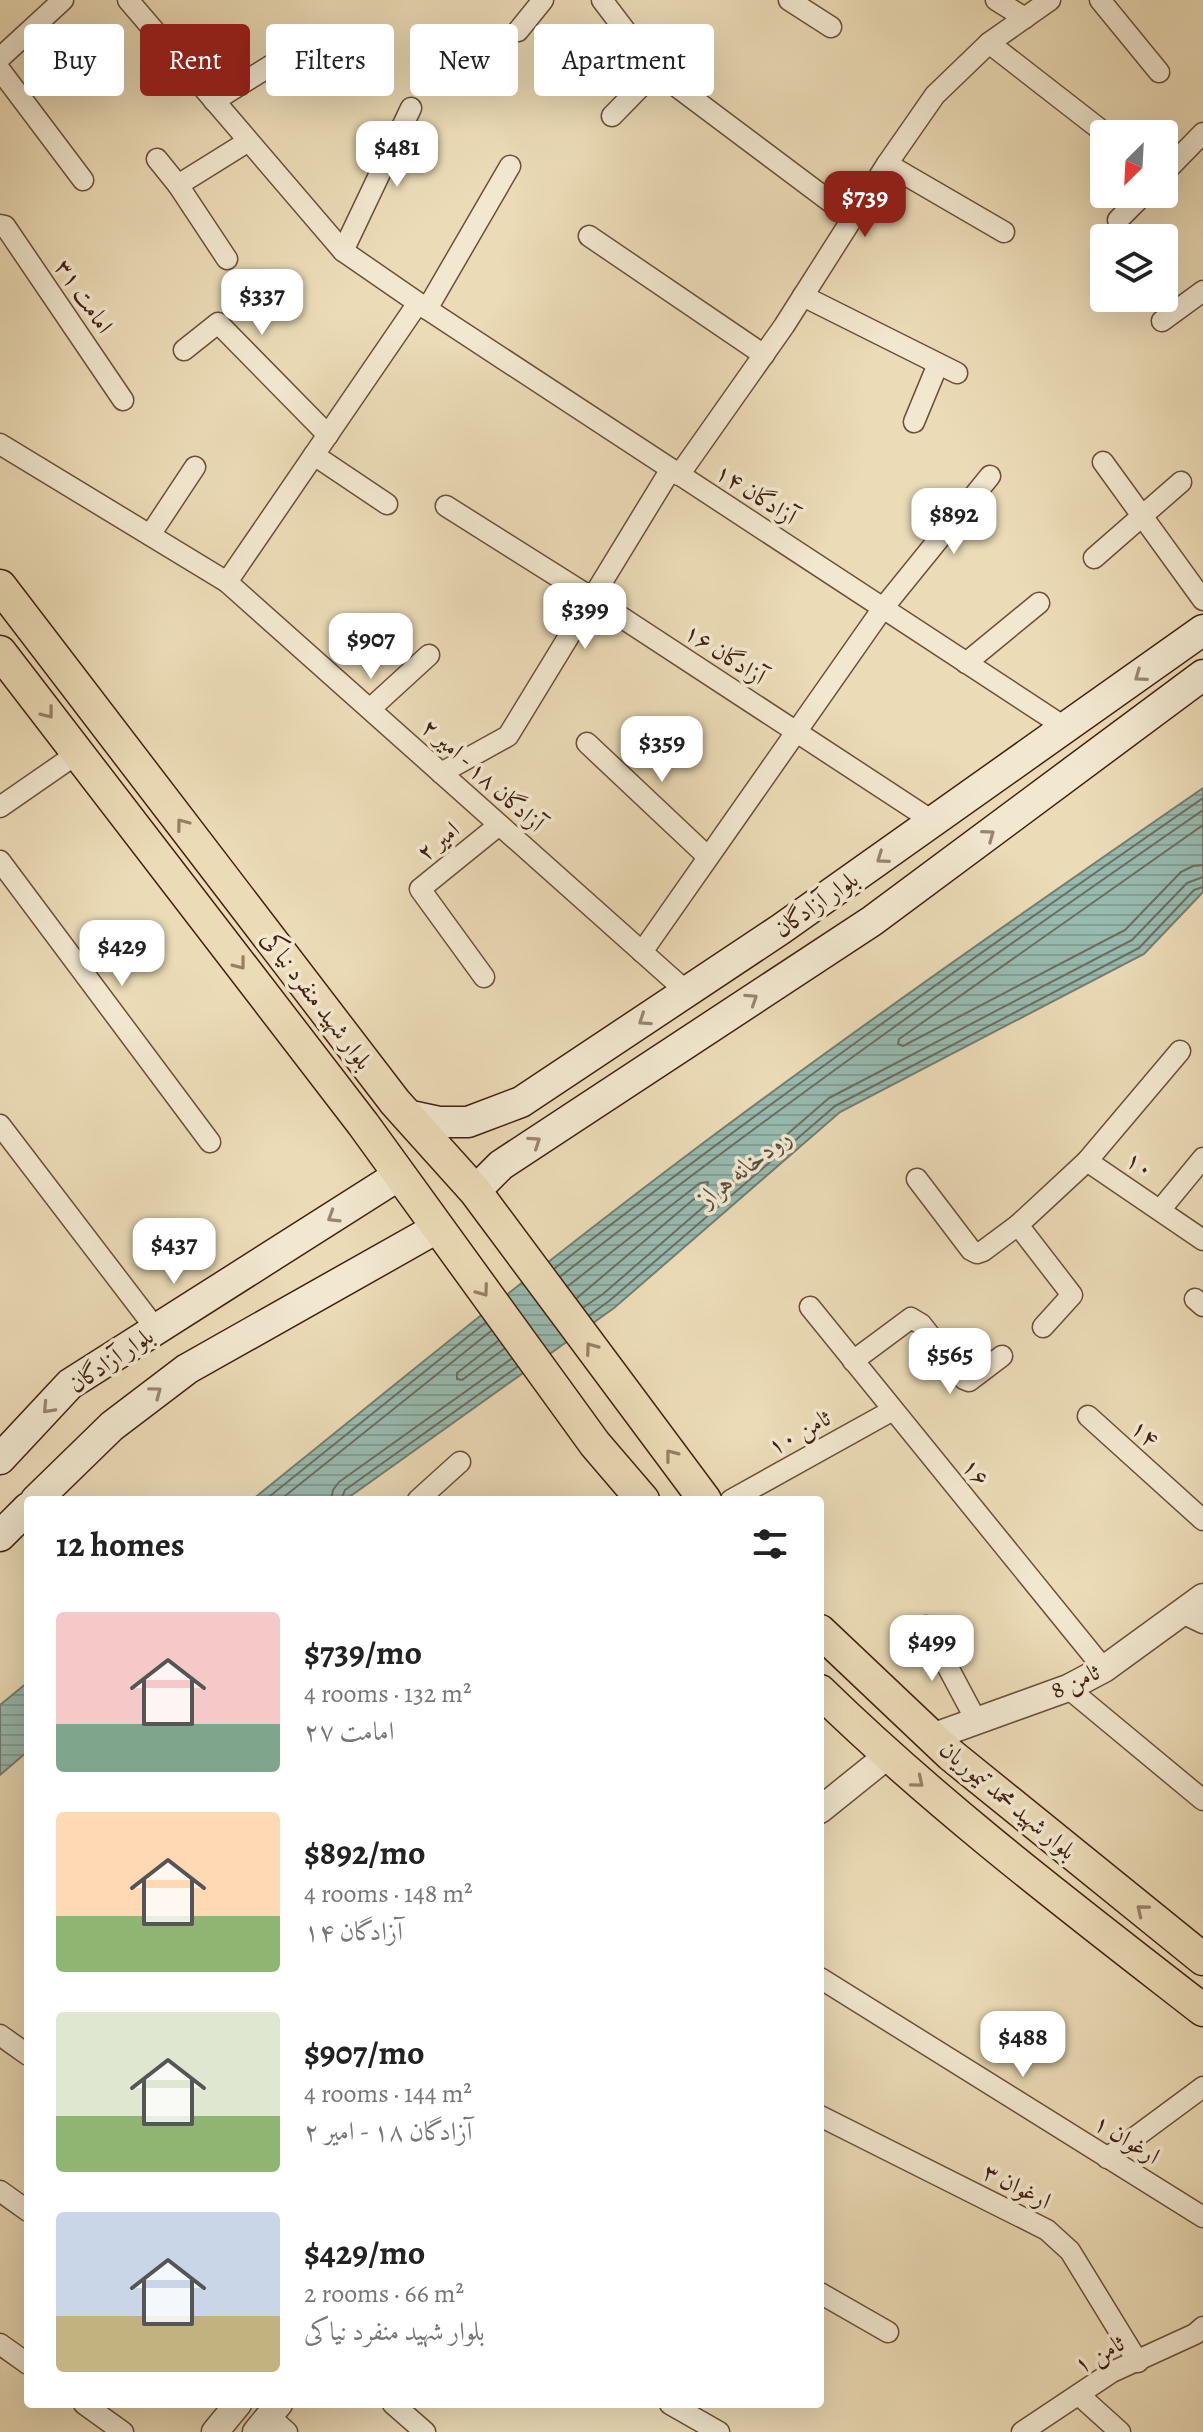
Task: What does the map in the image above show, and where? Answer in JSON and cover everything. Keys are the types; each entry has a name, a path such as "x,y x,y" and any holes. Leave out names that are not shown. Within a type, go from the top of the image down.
{"main road":[{"name":"بلوار شهید منفرد نیاکی","path":"0,586 406,1115 475,1191 702,1496"},
{"name":"بلوار آزادگان","path":"406,1115 439,1122 468,1122 521,1102 796,919 1203,630"},
{"name":"بلوار شهید منفرد نیاکی","path":"0,652 399,1175 595,1444 640,1496"},
{"name":"بلوار آزادگان","path":"475,1191 501,1165 898,902 1203,675"},
{"path":"175,879 194,879 201,873 205,855"},
{"path":"216,933 222,915 237,909 249,912"},
{"path":"796,919 824,952"},
{"name":"بلوار آزادگان","path":"0,1459 70,1384 399,1175"},
{"path":"40,1496 112,1426 187,1369 437,1228"},
{"path":"156,1329 187,1369"},
{"path":"0,1536 24,1512"},
{"name":"بلوار شهید محمد تیموریان","path":"824,1635 932,1737 1198,1955"},
{"name":"بلوار شهید محمد تیموریان","path":"824,1695 887,1756 994,1845 1203,2010"},
{"path":"1169,1983 1187,1975 1194,1957 1198,1955"}],"street":[{"path":"0,58 63,0"},
{"name":"آزادگان ۱۴","path":"128,0 343,251 1066,728"},
{"path":"518,31 543,0"},
{"path":"602,0 620,24"},
{"path":"789,0 831,27"},
{"path":"996,0 1025,18"},
{"path":"441,773 508,736 592,598 675,472 764,355 935,95 989,43 1050,0"},
{"path":"1100,0 1159,72"},
{"path":"989,43 1090,122"},
{"path":"214,101 266,69"},
{"path":"0,70 83,180"},
{"path":"612,116 632,96"},
{"path":"689,96 852,218"},
{"path":"343,251 411,108"},
{"path":"1178,159 1203,133"},
{"path":"178,185 247,142"},
{"path":"157,159 227,259"},
{"path":"887,164 1004,232"},
{"path":"227,582 328,435 423,306 510,166"},
{"path":"1118,220 1130,208"},
{"name":"امامت ۳۱","path":"0,225 5,226 123,400"},
{"path":"589,236 764,355"},
{"path":"1162,321 1203,291"},
{"path":"803,296 948,368 914,422"},
{"path":"184,350 218,323 328,435"},
{"name":"آزادگان ۱۸ - امیر ۲","path":"0,444 227,582 687,992"},
{"path":"314,455 387,504"},
{"path":"1103,462 1203,600"},
{"path":"150,535 195,467"},
{"path":"642,952 883,608 990,476"},
{"path":"1094,558 1181,482"},
{"name":"آزادگان ۱۶","path":"446,506 934,822"},
{"path":"966,663 1039,603"},
{"path":"370,709 429,655"},
{"path":"587,743 708,857"},
{"path":"0,807 78,753"},
{"name":"امیر ۲","path":"484,977 420,889 499,825"},
{"path":"0,861 210,1142"},
{"path":"917,1179 971,1250 977,1253 983,1251 1018,1225 1087,1161 1180,1051"},
{"path":"0,1125 156,1329"},
{"path":"1161,1209 1203,1158"},
{"name":"۱۰","path":"1087,1161 1203,1240"},
{"path":"1018,1225 1072,1295 1043,1327"},
{"name":"۱۶","path":"810,1307 1104,1669"},
{"path":"853,1361 911,1318 921,1324 964,1379 969,1381 1002,1356"},
{"name":"ثامن ۱۰","path":"738,1496 893,1410"},
{"name":"۱۴","path":"1088,1416 1203,1520"},
{"path":"422,1496 460,1462"},
{"name":"ثامن 8","path":"932,1737 1068,1688 1196,1611"},
{"path":"926,1626 976,1720"},
{"path":"1068,1688 1203,1800"},
{"path":"824,1807 887,1756"},
{"name":"ارغوان ۱","path":"824,1981 1203,2217"},
{"path":"0,2035 24,2052"},
{"path":"1107,2158 1203,2087"},
{"name":"ارغوان ۳","path":"824,2121 1047,2230 1070,2251 1138,2362"},
{"path":"0,2191 24,2208"},
{"path":"824,2295 888,2332"},
{"name":"ثامن ۱","path":"1022,2432 1112,2372 1200,2334"},
{"path":"1,2347 24,2361"},
{"path":"1079,2395 1120,2432"},
{"path":"90,2408 123,2432"},
{"path":"215,2432 235,2408"},
{"path":"398,2408 425,2432"},
{"path":"677,2408 719,2432"}],"water":[{"name":"رودخانه هراز","path":"1203,788 1203,892 1144,954 840,1112 614,1308 351,1496 257,1496 519,1285 682,1159 1006,925"},
{"path":"24,1685 24,1754 0,1775 0,1705"}]}
